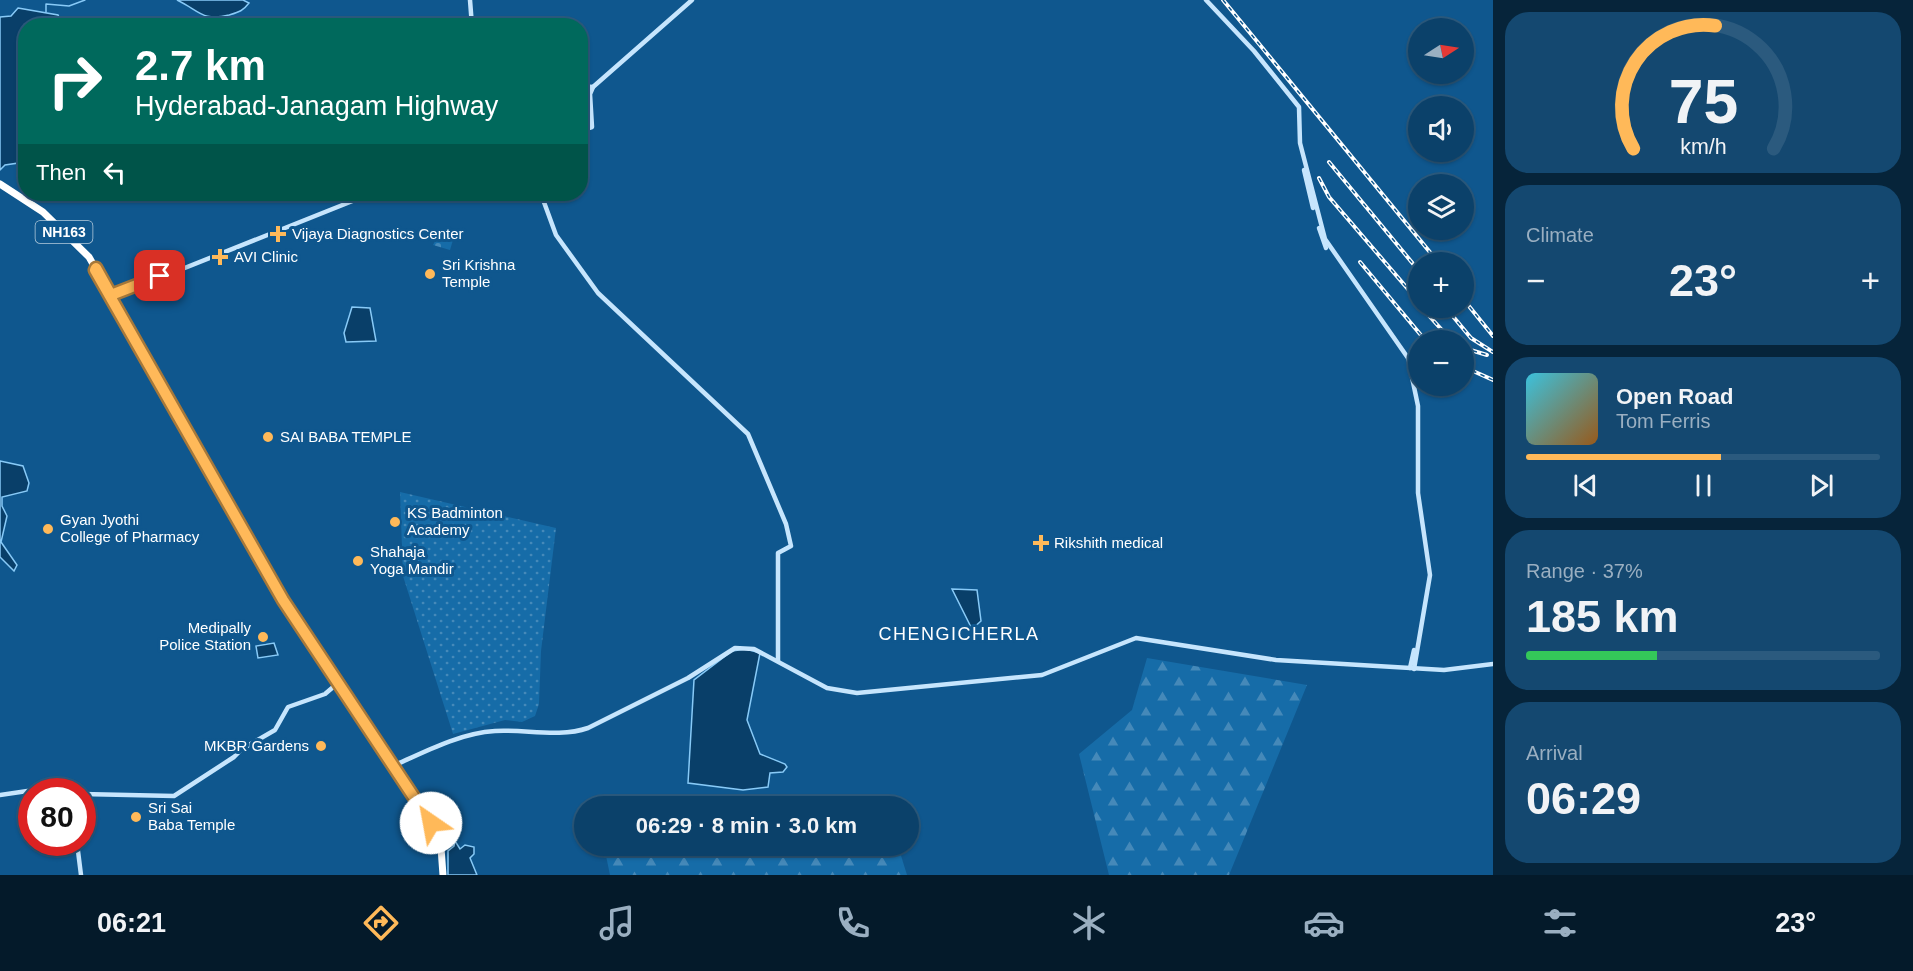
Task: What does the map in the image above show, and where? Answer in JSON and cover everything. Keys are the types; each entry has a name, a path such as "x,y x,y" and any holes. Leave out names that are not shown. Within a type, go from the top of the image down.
{"highway":[{"name":"NH163","path":"0,185 18,196"},
{"name":"NH163","path":"25,201 83,249 112,296 143,355"},
{"name":"NH163","path":"96,269 151,369 299,622 433,824 441,848 442,875"},
{"name":"NH163","path":"299,622 378,742"}],"street":[{"path":"470,0 471,18"},
{"path":"588,88 592,88 692,0"},
{"path":"1206,0 1252,49 1299,107 1300,143 1311,194 1327,244 1408,358 1417,413 1417,479 1430,579 1412,669"},
{"path":"588,128 592,127 592,88"},
{"path":"112,296 348,201"},
{"path":"202,260 352,201"},
{"path":"544,201 556,235 598,293 674,367 727,412 753,441 786,524 791,547 778,552 778,661"},
{"path":"394,766 473,734 495,731 575,731 588,728 688,678 735,648 749,648 827,688 854,692 1042,675 1136,638 1283,659 1412,669 1452,670 1493,664"},
{"path":"96,794 174,796 234,757 242,749 275,730 288,707 295,702 325,694 339,681"},
{"path":"0,795 18,792"},
{"path":"79,856 81,875"}],"green space":[{"path":"441,230 455,233 450,250 433,245"},
{"path":"400,492 556,528 541,651 539,704 535,716 522,722 505,720 453,734 403,576"},
{"path":"1147,658 1307,685 1229,875 1109,875 1079,754 1132,710"},
{"path":"606,856 901,856 907,875 610,875"}],"shaded area":[{"path":"177,0 243,0 249,3 238,12 213,17 201,14"},
{"path":"18,8 58,15 59,18 18,18 18,163 5,165 0,170 0,17 11,16"},
{"path":"352,307 370,308 376,341 346,342 344,333"},
{"path":"0,461 23,466 29,483 27,491 2,497 2,506 7,516 1,542 17,565 14,571 0,557"},
{"path":"952,589 977,590 981,621 972,629"},
{"path":"274,643 278,655 258,658 256,646"},
{"path":"746,649 760,653 747,720 760,754 785,764 787,767 783,772 770,773 768,787 743,790 688,783 694,680 732,651"},
{"path":"455,841 460,849 465,845 474,847 474,854 470,858 477,875 448,875 448,851 454,846"}],"waterway":[{"path":"46,12 46,4 69,6 85,0"}],"railway":[{"path":"1223,0 1430,252"},
{"path":"1329,162 1408,258"},
{"path":"1319,178 1329,197 1408,289"},
{"path":"1360,262 1417,330"},
{"path":"1474,312 1493,336"},
{"path":"1431,318 1442,330"},
{"path":"1454,318 1471,338 1493,352"},
{"path":"1474,351 1487,355"},
{"path":"1474,371 1493,380"}],"place":[{"name":"Vijaya Diagnostics Center","path":"278,234"},
{"name":"AVI Clinic","path":"220,257"},
{"name":"Sri Krishna Temple","path":"430,274"},
{"name":"SAI BABA TEMPLE","path":"268,437"},
{"name":"KS Badminton Academy","path":"395,522"},
{"name":"Gyan Jyothi College of Pharmacy","path":"48,529"},
{"name":"Rikshith medical","path":"1041,543"},
{"name":"Shahaja Yoga Mandir","path":"358,561"},
{"name":"Medipally Police Station","path":"263,637"},
{"name":"MKBR Gardens","path":"321,746"},
{"name":"Sri Sai Baba Temple","path":"136,817"}],"district":[{"name":"CHENGICHERLA","path":"959,634"}],"route":[{"path":"160,276 111,295 103,278 96,268 95,270 214,475 283,600 339,681 431,823"}]}
